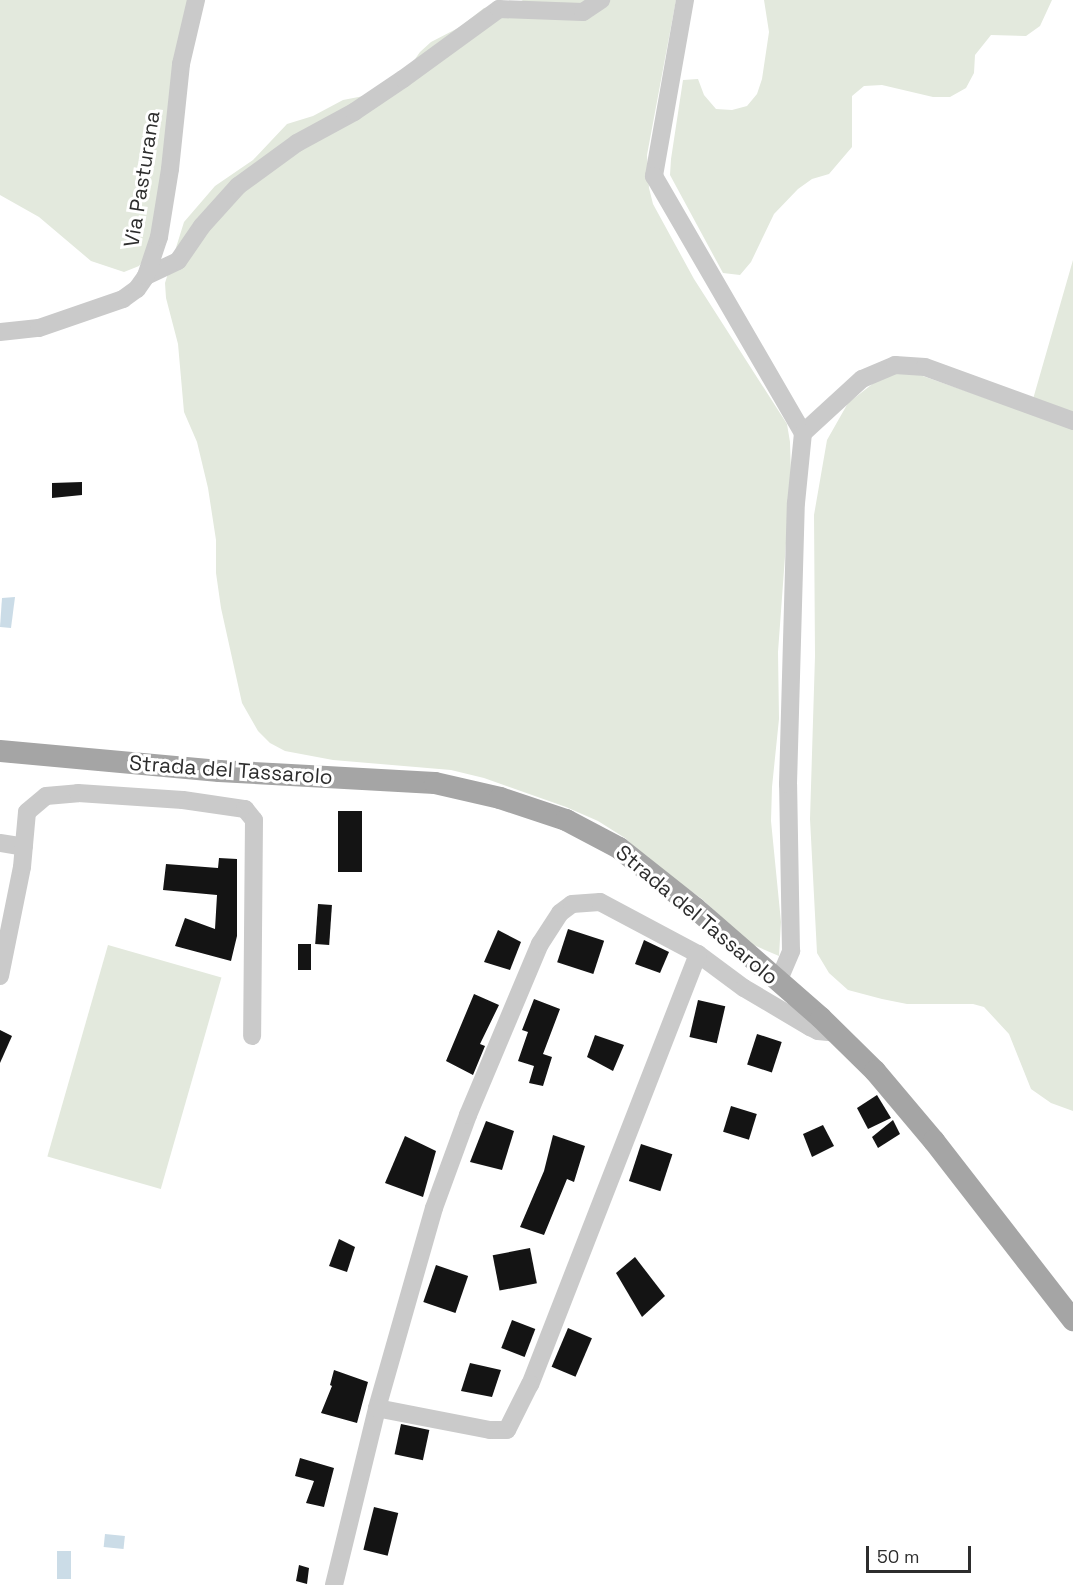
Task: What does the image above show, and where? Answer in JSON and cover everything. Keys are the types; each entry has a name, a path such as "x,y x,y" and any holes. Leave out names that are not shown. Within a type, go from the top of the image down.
{"main road":[{"name":"Strada del Tassarolo","path":"0,751 219,771 435,783 500,798 566,820 619,848 695,908 836,1033 875,1071 934,1141 1073,1320"}],"street":[{"name":"Via Pasturana","path":"0,332 39,328 123,299 137,289 146,276 159,237 171,169 181,64 196,0"},
{"path":"146,276 178,261 202,226 238,186 297,143 354,112 403,79 499,9 548,13 583,12 601,0"},
{"path":"680,4 654,176 803,433 796,503 788,784 791,951 778,982"},
{"path":"803,433 862,378 895,365 925,368 1073,422"},
{"path":"0,976 24,847 27,812 46,796 78,793 183,800 245,809 254,820 252,1036"},
{"path":"0,843 24,847"},
{"path":"334,1585 377,1408 434,1208 464,1125 540,944 560,913 572,904 600,902 698,954 744,988 810,1027 818,1031 836,1033"},
{"path":"377,1408 490,1430 507,1430 535,1373 698,954"}],"shaded area":[{"path":"0,0 189,0 159,204 146,257 139,266 124,272 91,261 39,217 0,195"},
{"path":"523,0 676,0 647,155 649,188 653,204 694,279 787,424 790,442 791,475 778,652 779,719 771,821 781,922 779,956 749,943 702,899 648,860 625,838 598,821 566,807 484,778 451,770 333,760 285,751 270,743 258,731 242,703 221,608 216,573 216,540 208,488 197,442 184,412 178,344 166,298 165,283 184,222 215,186 253,160 287,124 313,116 343,100 374,94 401,79 420,52 431,42 460,27 484,8 516,4"},
{"path":"764,0 1052,0 1040,26 1026,36 991,35 975,55 974,73 966,88 950,97 933,97 882,85 864,86 852,96 852,147 829,174 812,179 798,189 774,214 751,262 740,275 723,273 670,175 671,159 683,80 698,79 704,95 716,109 732,110 747,106 757,94 762,79 769,32"},
{"path":"1073,260 1073,1111 1051,1103 1031,1089 1009,1034 984,1007 973,1004 907,1004 882,999 848,990 829,973 817,953 810,819 815,656 814,515 827,440 848,403 875,382 897,373 914,373 1029,413"},
{"path":"108,945 221,978 161,1189 47,1156"}],"water":[{"path":"15,597 11,628 0,627 2,598"},
{"path":"105,1534 125,1536 124,1549 104,1547"},
{"path":"57,1551 71,1551 71,1579 57,1579"}],"building":[{"path":"82,482 82,495 52,498 52,483"},
{"path":"338,811 362,811 362,872 338,872"},
{"path":"219,858 237,859 237,936 231,961 175,946 185,918 215,929 217,895 163,890 166,864 218,868"},
{"path":"318,904 332,905 329,945 315,944"},
{"path":"568,929 604,941 593,974 557,962"},
{"path":"498,930 521,942 510,970 484,962"},
{"path":"644,940 669,952 660,973 635,964"},
{"path":"298,944 311,944 311,970 298,970"},
{"path":"474,994 499,1005 480,1044 485,1046 473,1075 446,1061"},
{"path":"534,999 560,1009 543,1054 552,1057 543,1086 529,1083 534,1066 518,1061 528,1032 522,1030"},
{"path":"698,1000 725,1006 717,1043 689,1037"},
{"path":"0,1030 12,1036 0,1063"},
{"path":"757,1034 782,1042 772,1072 747,1064"},
{"path":"595,1035 624,1045 613,1071 587,1057"},
{"path":"877,1095 891,1118 868,1129 857,1108"},
{"path":"731,1106 757,1114 749,1140 723,1132"},
{"path":"893,1120 900,1134 878,1148 872,1137"},
{"path":"486,1121 514,1131 502,1170 470,1162"},
{"path":"823,1125 834,1146 812,1157 803,1134"},
{"path":"553,1135 585,1146 574,1182 567,1179 544,1235 520,1227 544,1171"},
{"path":"405,1136 436,1151 423,1197 385,1183"},
{"path":"641,1144 672,1154 660,1191 629,1181"},
{"path":"339,1239 355,1247 347,1272 329,1266"},
{"path":"530,1248 537,1283 500,1291 493,1255"},
{"path":"635,1257 665,1296 642,1317 616,1273"},
{"path":"436,1265 468,1276 455,1313 423,1302"},
{"path":"512,1320 535,1329 525,1357 501,1348"},
{"path":"568,1328 592,1338 576,1377 552,1367"},
{"path":"470,1363 501,1370 492,1397 461,1391"},
{"path":"334,1370 368,1382 357,1423 321,1413 332,1386 330,1385"},
{"path":"401,1424 429,1430 423,1460 395,1454"},
{"path":"300,1458 334,1468 324,1507 306,1503 314,1481 295,1476"},
{"path":"374,1507 398,1513 388,1556 363,1550"},
{"path":"299,1565 309,1568 307,1584 296,1581"}]}
